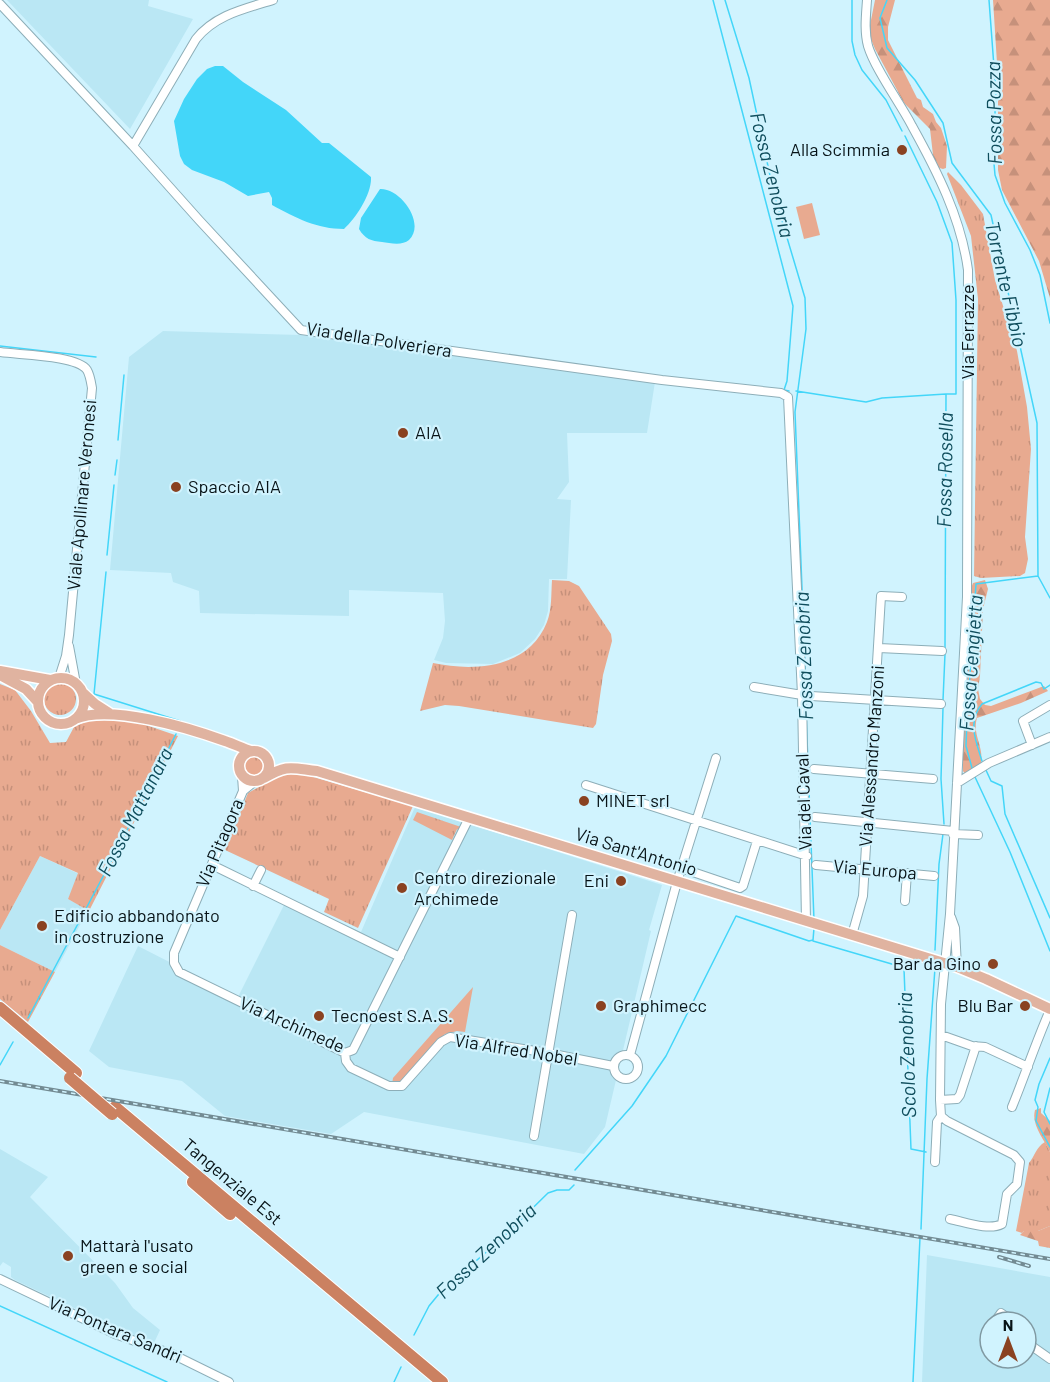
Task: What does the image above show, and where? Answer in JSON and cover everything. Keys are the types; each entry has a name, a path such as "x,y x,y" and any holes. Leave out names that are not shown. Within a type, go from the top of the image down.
{"highway":[{"name":"Tangenziale Est","path":"0,1008 113,1110 430,1382"},
{"name":"Tangenziale Est","path":"0,1018 73,1075"},
{"name":"Tangenziale Est","path":"113,1110 442,1382"}],"main road":[{"name":"Via Sant'Antonio","path":"0,673 71,680 95,704 112,714"},
{"name":"Via Sant'Antonio","path":"0,673 26,689 38,702 43,715 54,723 68,723 92,714 112,714 153,720 224,740 262,754 267,759 278,762 294,761 317,771 945,963 1050,1009"},
{"path":"38,702 41,689 54,679"},
{"path":"75,719 82,710 82,693"},
{"name":"Via Sant'Antonio","path":"209,737 234,752 240,771 259,780 282,768 292,767 317,771"},
{"path":"240,771 241,758 252,751"},
{"path":"259,780 268,771 267,759"}],"street":[{"path":"133,146 205,27 231,13 273,0"},
{"name":"Via Ferrazze","path":"867,0 866,35 872,56 914,129 942,184 963,237 968,270 967,587 950,914"},
{"name":"Via della Polveriera","path":"0,4 301,330 662,380 781,393 788,397"},
{"name":"Viale Apollinare Veronesi","path":"0,352 72,361 87,370 92,388 68,639 54,679"},
{"name":"Via del Caval","path":"788,397 806,696 802,749 807,856 806,921"},
{"name":"Via Alessandro Manzoni","path":"852,935 863,896 881,596 902,597"},
{"name":"Viale Apollinare Veronesi","path":"68,639 76,684"},
{"path":"879,648 942,651"},
{"path":"754,687 806,696 941,705"},
{"path":"1032,745 1023,721 1050,705"},
{"path":"957,783 989,763 1050,737"},
{"path":"630,1055 681,868 716,758"},
{"path":"814,769 933,779"},
{"name":"Via Pitagora","path":"174,963 174,953 243,791 240,771"},
{"name":"Via Pitagora","path":"243,791 259,780"},
{"path":"586,785 807,856"},
{"path":"815,817 978,835"},
{"name":"Via Archimede","path":"174,963 179,972 345,1053 353,1050 469,818"},
{"path":"681,868 740,888 743,886 757,841"},
{"path":"212,865 400,957"},
{"name":"Via Europa","path":"816,865 934,876"},
{"path":"253,886 261,870"},
{"path":"905,901 907,873"},
{"path":"935,1162 937,1122 941,1116 941,1004 950,914"},
{"path":"950,914 955,928 957,967"},
{"path":"534,1136 572,915"},
{"path":"1012,1107 1050,1009"},
{"path":"941,1035 985,1047 1028,1067"},
{"name":"Via Alfred Nobel","path":"345,1053 346,1061 351,1068 388,1086 397,1087 407,1080 441,1042 450,1037 613,1066"},
{"path":"940,1100 957,1100 976,1046"},
{"path":"630,1055 638,1065 637,1073 622,1079 615,1074 613,1066 619,1057 630,1055"},
{"path":"941,1116 1014,1155 1020,1162 1017,1184 1007,1194 1002,1224 988,1226 950,1219"},
{"name":"Via Pontara Sandri","path":"0,1279 115,1334 172,1354 229,1382"}],"shaded area":[{"path":"7,0 149,0 148,6 193,19 130,129"},
{"name":"AIA","path":"163,331 301,335 655,382 647,433 567,433 569,482 557,499 571,500 567,579 549,579 548,611 544,625 535,639 520,653 493,664 446,663 434,660 443,638 445,621 443,593 349,590 349,616 200,613 199,591 173,582 171,573 110,570 129,357"},
{"path":"415,807 662,885 649,930 651,931 605,1127 584,1154 364,1112 331,1134 225,1116 182,1081 109,1067 89,1051 138,946 238,997 287,899 361,932"},
{"name":"Edificio abbandonato in costruzione","path":"40,856 79,874 68,899 88,910 55,972 0,945 0,930"},
{"path":"0,1149 48,1177 30,1197 115,1283 133,1308 160,1330 154,1343 116,1328 15,1280 11,1277 11,1267 3,1262 0,1266"},
{"path":"927,1255 1050,1277 1050,1382 922,1382"}],"green space":[{"path":"875,0 895,0 888,27 888,40 917,98 921,100 923,107 933,114 941,128 947,146 946,168 936,167 930,129 904,103 875,49 870,37 870,25"},
{"path":"993,0 1050,0 1050,298 1039,261 1002,190 998,170 998,79"},
{"path":"948,172 983,214 995,280 1017,351 1027,407 1031,449 1025,537 1028,559 1025,573 1020,576 981,578 974,576 978,299 971,236"},
{"path":"812,203 820,235 804,239 796,207"},
{"path":"552,580 569,581 579,586 611,634 612,641 603,675 596,724 593,728 459,706 445,705 420,711 433,663 449,666 483,666 514,658 528,649 539,637 549,617"},
{"path":"985,580 988,589 983,609 978,689 980,699 985,705 991,706 1044,686 1048,691 977,718 976,730 981,763 965,774 962,754 971,629 970,591 973,583"},
{"path":"60,683 71,688 76,699 71,710 60,715 49,710 44,699 49,688"},
{"path":"0,684 15,690 50,743 66,742 74,727 94,718 140,723 178,736 89,911 68,899 78,873 40,856 0,930"},
{"path":"254,754 264,761 265,765 258,775 254,776 244,769 243,765 250,755"},
{"path":"296,772 413,806 358,928 324,912 329,899 225,850 248,793 280,775"},
{"path":"417,812 461,827 457,829 452,840 413,820"},
{"path":"0,945 55,972 28,1022 0,999"},
{"path":"473,987 465,1032 445,1034 401,1081 392,1084 393,1078"},
{"path":"1041,1108 1041,1113 1050,1121 1050,1152 1035,1121 1035,1110"},
{"path":"1045,1142 1050,1152 1050,1226 1038,1231 1022,1233 1016,1231 1029,1163"},
{"path":"1050,1226 1050,1248 1039,1246 1038,1241 1020,1235 1024,1231 1038,1231"}],"water":[{"path":"223,66 286,110 322,143 329,143 371,177 369,191 362,205 344,229 334,229 307,222 272,205 269,192 248,196 184,164 180,156 174,121 197,79 207,69"},
{"path":"380,189 396,194 409,208 415,225 413,233 406,242 396,244 375,241 366,237 359,229 361,218"}],"waterway":[{"path":"713,0 793,306 787,381 784,390 789,391"},
{"name":"Fossa Zenobria","path":"725,0 749,78 774,194 805,298 806,329 795,412 806,689"},
{"name":"Fossa Rosella","path":"852,0 852,41 855,55 862,70 886,100 902,131"},
{"name":"Torrente Fibbio","path":"887,0 880,18 887,48 915,80 943,123 952,163 991,215 1037,423 1038,576 1050,598"},
{"name":"Fossa Pozza","path":"989,0 996,94 993,152 995,175 1005,203 1030,250 1040,275 1050,323"},
{"name":"Fossa Rosella","path":"905,136 937,202 952,243 956,300 956,394 946,394 945,649"},
{"name":"Fossa Mattanara","path":"0,346 96,357"},
{"name":"Fossa Mattanara","path":"118,440 124,375"},
{"path":"796,391 866,402 882,398 946,394"},
{"name":"Fossa Mattanara","path":"115,475 117,460"},
{"name":"Fossa Mattanara","path":"107,555 114,485"},
{"name":"Fossa Mattanara","path":"106,572 94,694 180,721"},
{"name":"Fossa Cengietta","path":"972,768 966,746 976,584 1038,576"},
{"name":"Fossa Rosella","path":"943,700 945,654"},
{"path":"982,761 974,732 975,717 982,704 1036,682 1041,683 1044,689 1050,685"},
{"name":"Fossa Rosella","path":"943,708 941,779 944,824"},
{"name":"Fossa Zenobria","path":"806,712 814,920"},
{"name":"Fossa Mattanara","path":"28,1018 176,734"},
{"path":"985,768 991,781 1002,786 1005,814 1050,918"},
{"name":"Fossa Cengietta","path":"975,777 1010,852 1050,951"},
{"name":"Fossa Rosella","path":"935,950 939,864 943,834"},
{"name":"Fossa Zenobria","path":"575,1170 632,1106 666,1056 736,916 809,941 813,940 814,928"},
{"name":"Scolo Zenobria","path":"813,941 904,969 911,1149 926,1152"},
{"name":"Fossa Rosella","path":"921,1229 927,1079 935,968"},
{"name":"Fossa Mattanara","path":"0,1065 13,1042"},
{"name":"Fossa Cengietta","path":"1050,1058 1035,1100 1038,1107 1036,1121 1050,1147"},
{"path":"1050,1088 1044,1112 1050,1124"},
{"name":"Fossa Zenobria","path":"414,1335 429,1306 443,1289 497,1243 548,1193 569,1190 574,1185"},
{"name":"Fossa Rosella","path":"913,1382 920,1238"},
{"path":"0,1306 167,1382"},
{"name":"Fossa Zenobria","path":"394,1382 401,1367"}],"railway":[{"path":"0,1081 1050,1259"},
{"path":"999,1257 1029,1266"}],"place":[{"name":"Alla Scimmia","path":"902,150"},
{"name":"AIA","path":"403,433"},
{"name":"Spaccio AIA","path":"176,487"},
{"name":"MINET srl","path":"584,801"},
{"name":"Eni","path":"621,881"},
{"name":"Centro direzionale Archimede","path":"402,888"},
{"name":"Edificio abbandonato in costruzione","path":"42,926"},
{"name":"Bar da Gino","path":"993,964"},
{"name":"Graphimecc","path":"601,1006"},
{"name":"Blu Bar","path":"1025,1006"},
{"name":"Tecnoest S.A.S.","path":"319,1016"},
{"name":"Mattarà l'usato green e social","path":"68,1256"}]}
